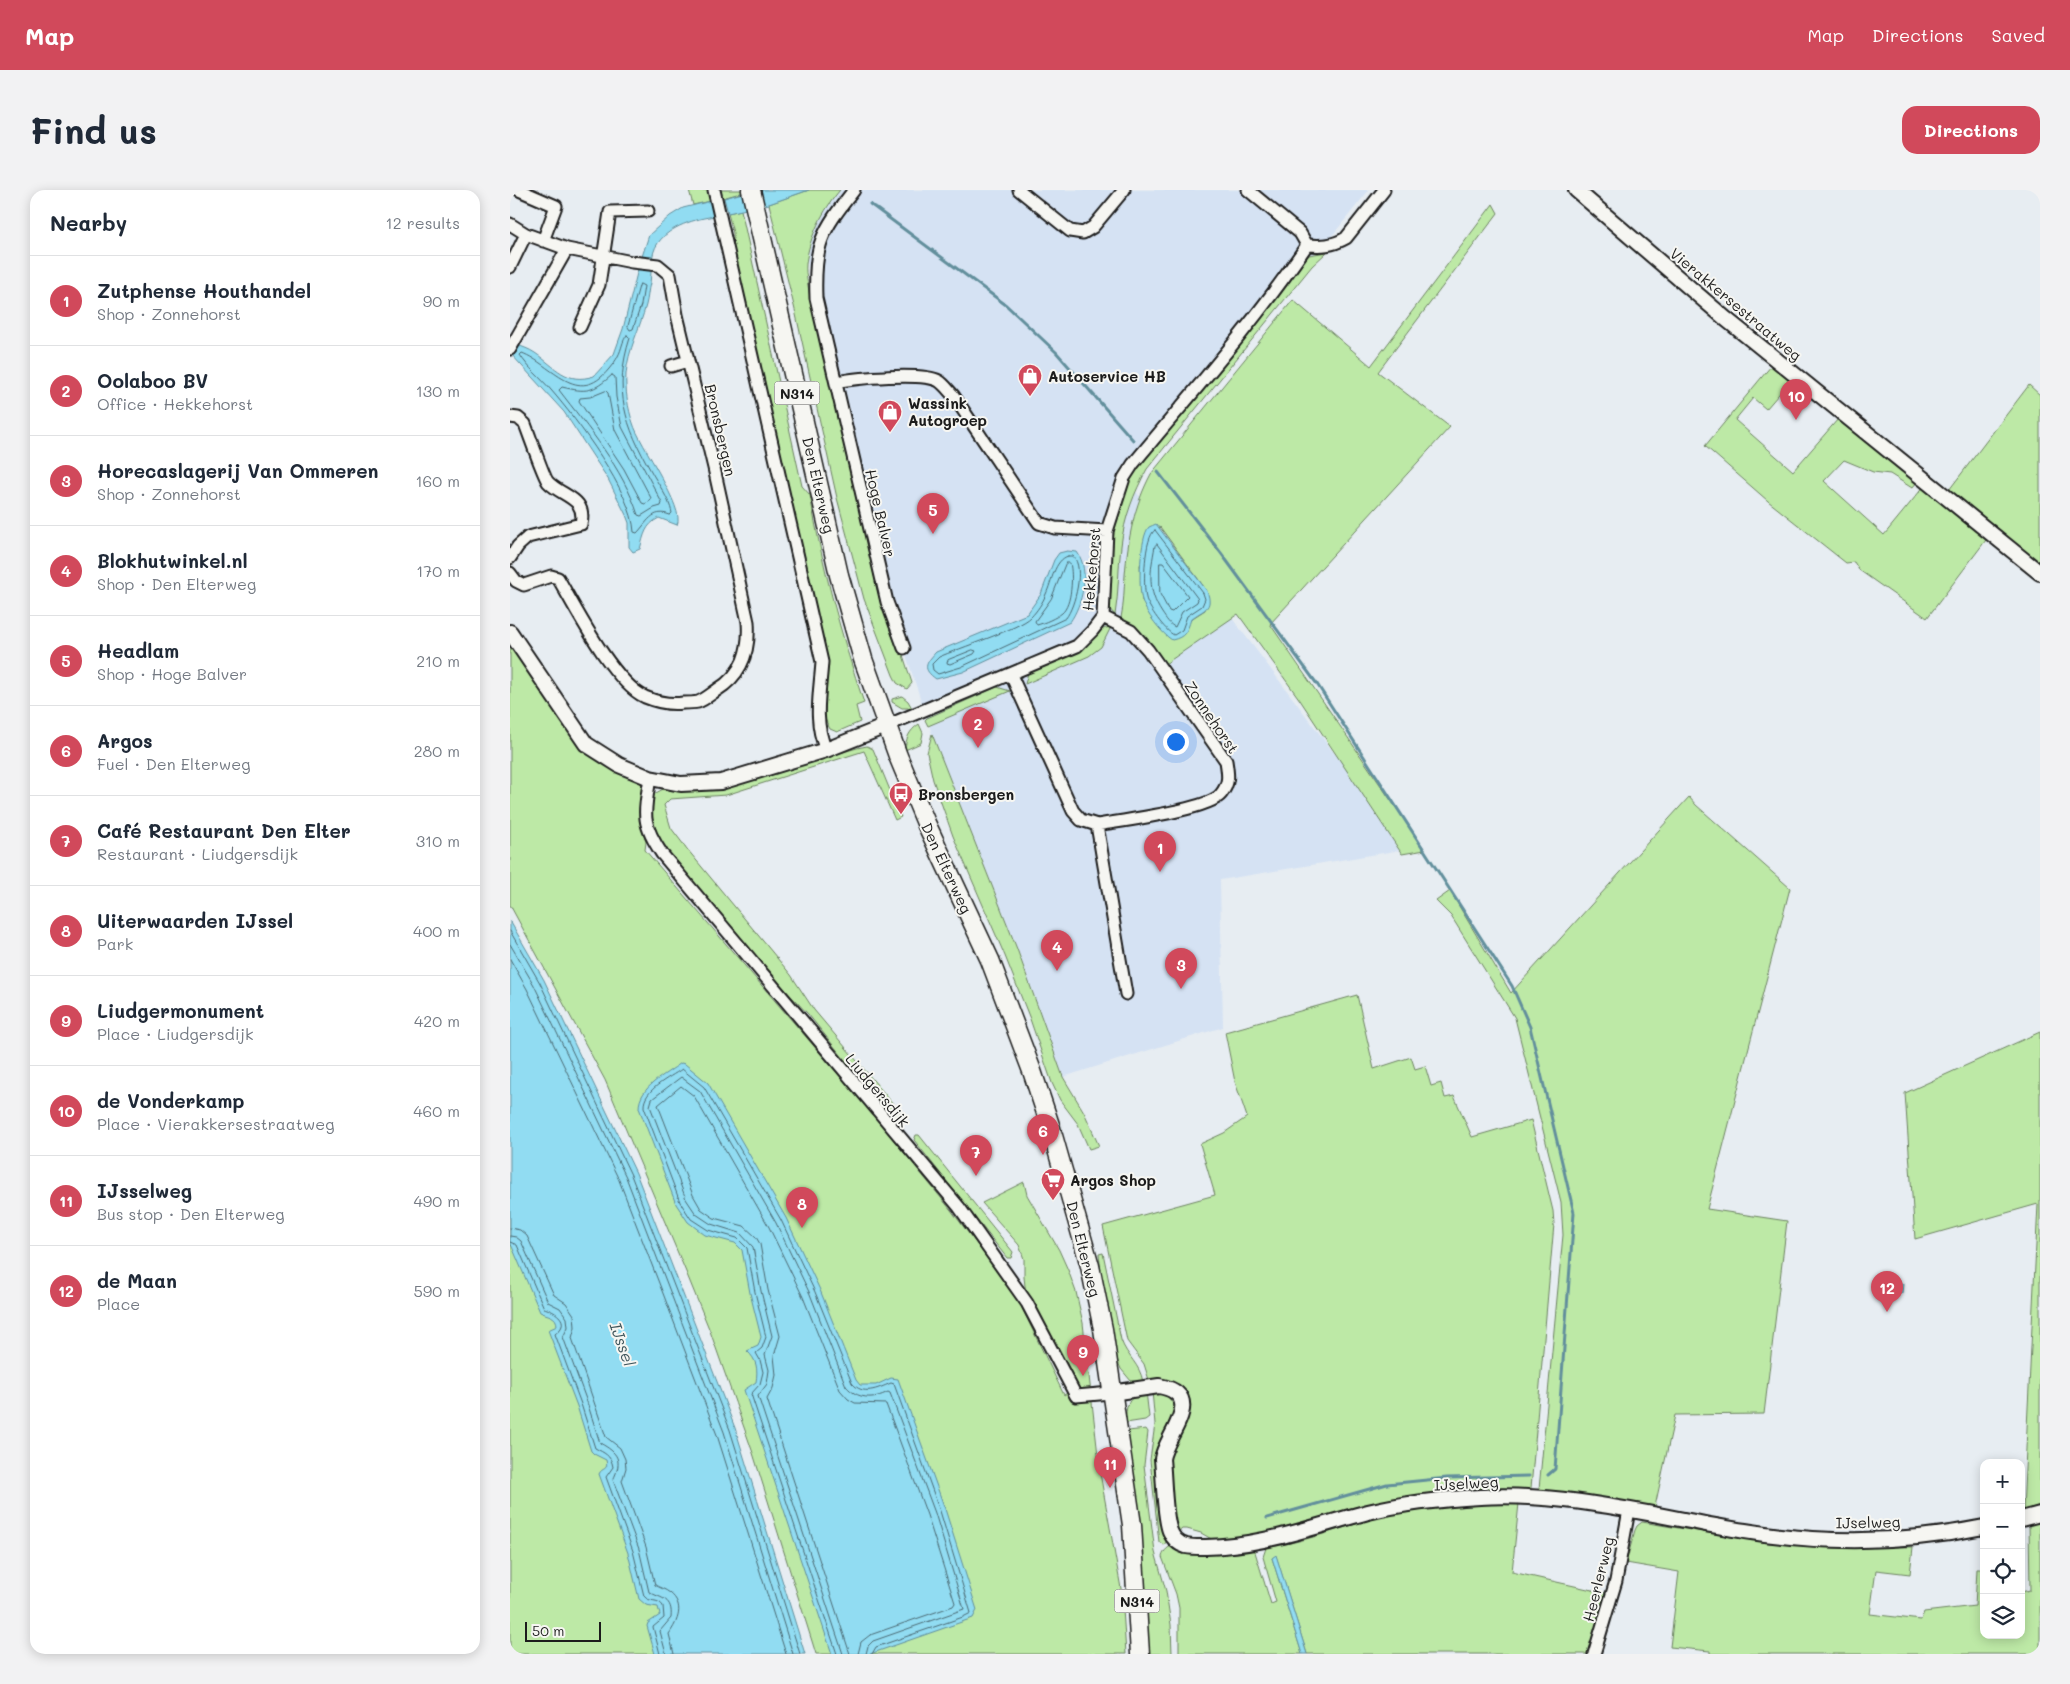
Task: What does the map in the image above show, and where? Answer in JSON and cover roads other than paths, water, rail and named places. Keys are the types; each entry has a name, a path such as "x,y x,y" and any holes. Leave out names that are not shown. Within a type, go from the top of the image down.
{"main road":[{"name":"Den Elterweg","path":"751,190 839,575 863,659 886,726 926,823 990,960 1050,1125 1090,1266 1102,1329 1130,1515 1134,1547 1140,1654"}],"street":[{"path":"520,190 556,206 543,241"},
{"path":"714,190 822,662 818,715 819,734 826,750"},
{"path":"854,190 830,220 820,241 815,271 816,298 836,382 854,378 919,377 938,380 953,395 1039,523 1055,528 1108,531"},
{"path":"1019,190 1070,231 1083,233 1094,228 1124,190"},
{"path":"1248,190 1300,233 1307,245 1326,246 1337,244 1346,238 1384,190"},
{"name":"Vierakkersestraatweg","path":"1576,190 1726,319 2040,573"},
{"path":"580,327 596,295 605,257 610,212 648,210"},
{"name":"Bronsbergen","path":"510,224 526,234 567,249 632,262 658,265 670,275 748,622 747,654 737,672 727,684 698,702 671,704 644,697 622,678 586,629 558,578 551,576 520,585 510,573"},
{"path":"510,267 526,234"},
{"name":"Hekkehorst","path":"886,726 1077,646 1103,617 1108,531 1124,478 1132,464 1231,344 1293,266 1307,245"},
{"path":"510,349 518,338 567,249"},
{"path":"671,366 688,361"},
{"name":"Hoge Balver","path":"836,382 887,602 904,648"},
{"path":"510,417 518,418 525,424 548,482 569,495 580,505 583,516 582,524 528,537 518,546 510,558"},
{"name":"Zonnehorst","path":"1097,825 1199,806 1220,796 1229,780 1226,761 1148,650 1131,631 1103,617"},
{"path":"510,632 586,744 613,762 650,778 681,784 721,782 826,750 886,726"},
{"path":"1011,675 1073,811 1081,820 1097,825 1126,994"},
{"name":"Liudgersdijk","path":"650,778 644,817 650,837 662,854 959,1207 1027,1303 1076,1396 1111,1393"},
{"name":"IJselweg","path":"1111,1393 1159,1386 1167,1387 1178,1396 1183,1409 1181,1418 1165,1448 1162,1459 1170,1531 1177,1541 1188,1546 1216,1546 1262,1541 1368,1512 1438,1499 1484,1496 1534,1497 1629,1510 1747,1532 1834,1540 1894,1539 1980,1528"},
{"name":"Heerlerweg","path":"1594,1654 1616,1581 1629,1510"},
{"path":"2025,1517 2040,1514"}],"water":[{"path":"754,190 809,190 769,204 728,213 724,198"},
{"path":"711,201 715,216 691,221 676,228 663,237 655,247 652,257 647,302 627,365 626,386 631,418 637,433 669,491 678,517 677,525 659,518 654,521 646,531 640,549 633,552 629,547 629,523 608,479 564,412 511,354 517,345 533,352 569,376 584,378 594,376 614,354 623,329 638,269 649,235 670,216 683,208"},
{"path":"1156,524 1207,591 1209,597 1208,606 1191,619 1185,633 1172,640 1154,622 1144,605 1141,594 1140,574 1144,541 1149,527"},
{"path":"1067,551 1077,552 1084,569 1081,597 1070,622 963,672 936,679 929,672 927,663 936,652 1027,614 1041,594 1054,560 1059,553"},
{"name":"IJssel","path":"510,921 544,980 636,1173 735,1428 805,1654 655,1654 647,1626 648,1623 660,1615 658,1607 646,1605 639,1599 628,1553 599,1474 607,1466 606,1460 591,1451 577,1406 548,1330 557,1326 557,1322 552,1316 540,1312 510,1242"},
{"path":"681,1063 685,1064 708,1083 786,1218 820,1290 856,1380 860,1385 876,1385 891,1378 898,1379 945,1509 977,1610 973,1618 870,1654 832,1654 744,1390 756,1382 757,1377 755,1361 747,1351 758,1346 761,1337 742,1250 735,1243 705,1235 688,1222 676,1204 639,1108 643,1094 648,1088"},
{"path":"1887,1283 1903,1284 1902,1293 1887,1291"},
{"path":"1276,1555 1307,1654 1302,1654 1272,1558"}],"waterway":[{"path":"870,204 1006,305 1056,352 1133,440"},
{"path":"1158,472 1221,553 1317,684 1512,986 1530,1027 1574,1213 1555,1469 1548,1475"},
{"path":"1267,1518 1387,1484 1447,1478 1529,1476"}],"place":[{"name":"Autoservice HB","path":"1030,397"},
{"name":"de Vonderkamp","path":"1796,420"},
{"name":"Wassink Autogroep","path":"890,433"},
{"name":"Headlam","path":"933,534"},
{"name":"Oolaboo BV","path":"978,748"},
{"name":"Bronsbergen","path":"901,815"},
{"name":"Zutphense Houthandel","path":"1160,872"},
{"name":"Blokhutwinkel.nl","path":"1057,971"},
{"name":"Horecaslagerij Van Ommeren","path":"1181,989"},
{"name":"Argos","path":"1043,1155"},
{"name":"Café Restaurant Den Elter","path":"976,1176"},
{"name":"Argos Shop","path":"1053,1201"},
{"name":"Uiterwaarden IJssel","path":"802,1228"},
{"name":"de Maan","path":"1887,1312"},
{"name":"Liudgermonument","path":"1083,1376"},
{"name":"IJsselweg","path":"1110,1488"}]}
